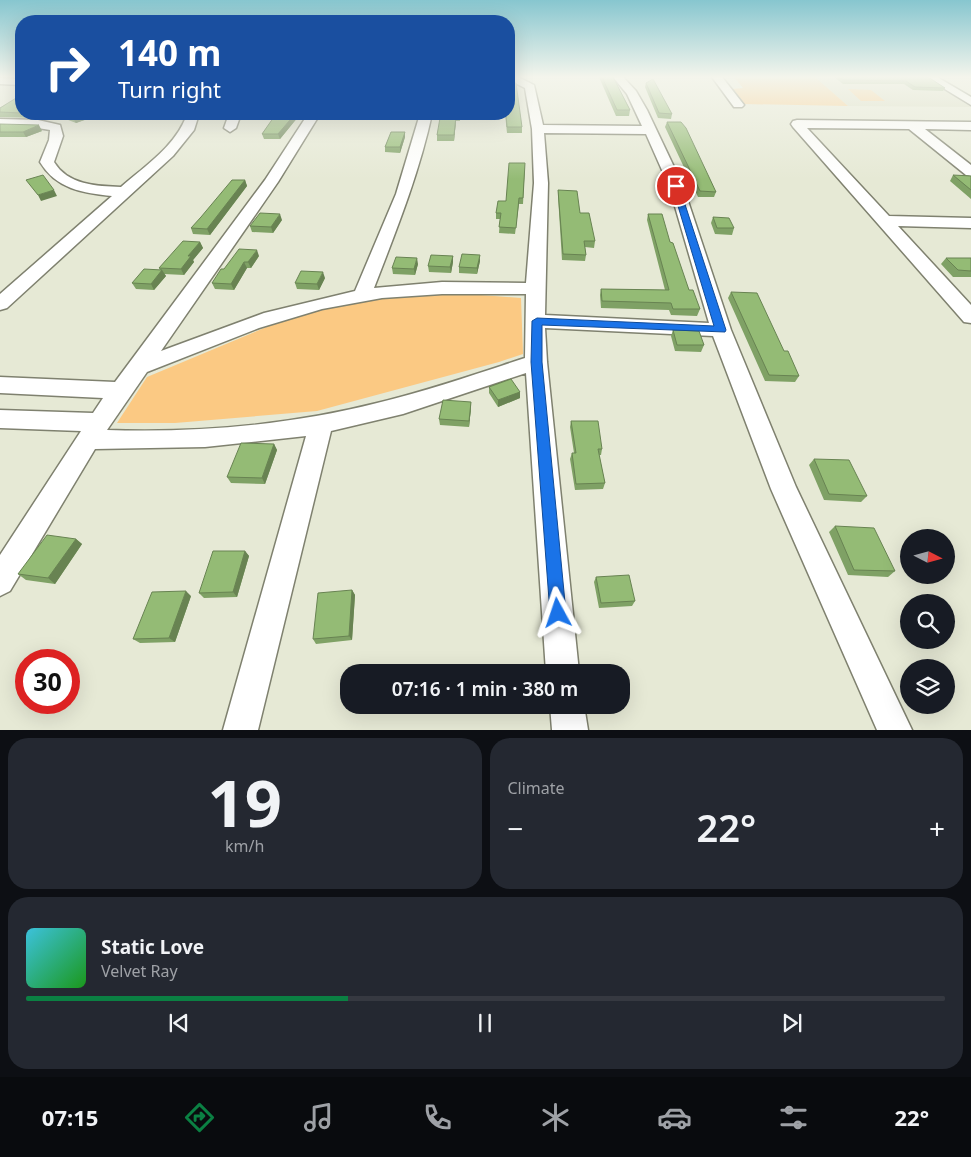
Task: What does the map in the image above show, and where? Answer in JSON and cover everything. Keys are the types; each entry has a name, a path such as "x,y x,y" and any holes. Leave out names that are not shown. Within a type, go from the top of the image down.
{"street":[{"path":"535,111 538,129 541,183 536,289 536,362 562,664"},
{"path":"642,111 684,208 721,330 784,488 895,730"},
{"path":"3,298 179,142 188,130 191,120"},
{"path":"230,128 233,120"},
{"path":"0,581 94,430 137,367 271,182 310,120"},
{"path":"362,295 403,194 425,120"},
{"path":"0,123 38,124 56,128 56,137 47,162 56,176 64,181 87,188 124,192"},
{"path":"971,126 797,124 971,317"},
{"path":"912,125 971,172"},
{"path":"538,129 651,130"},
{"path":"884,221 971,222"},
{"path":"137,367 273,316 362,295 444,286 536,289"},
{"path":"537,321 721,330"},
{"path":"0,419 160,440 321,424 404,405 536,362"},
{"path":"0,386 121,391"},
{"path":"240,730 321,424"},
{"path":"568,714 570,730"}],"shaded area":[{"path":"456,293 521,298 523,354 317,411 175,423 117,423 147,377 298,314 378,297"}],"building":[{"path":"0,111 15,111 15,113"},
{"path":"515,111 520,111 522,127 507,127 506,120 515,120"},
{"path":"658,111 670,111 672,114 659,113"},
{"path":"272,120 290,120 278,134 262,134"},
{"path":"440,120 456,120 454,135 437,135"},
{"path":"667,122 681,122 686,128 716,192 700,191"},
{"path":"0,124 39,125 23,132 0,132"},
{"path":"391,132 405,132 400,147 385,147"},
{"path":"509,163 525,163 523,198 519,198 516,228 499,227 501,213 496,213 498,201 506,201"},
{"path":"43,175 54,190 38,195 26,180"},
{"path":"953,175 971,176 971,190"},
{"path":"232,180 245,180 207,229 191,228 201,217"},
{"path":"558,190 577,191 580,213 589,213 595,241 584,241 586,255 563,254"},
{"path":"260,213 280,214 271,227 250,226"},
{"path":"648,214 662,214 670,242 673,243 689,290 693,290 700,309 673,309 671,303 602,301 601,289 669,290"},
{"path":"713,217 729,218 734,228 717,228"},
{"path":"183,241 200,242 188,256 191,256 181,269 159,268"},
{"path":"239,249 257,250 248,262 244,262 231,284 212,283 221,269 224,269"},
{"path":"462,254 480,255 477,268 459,267"},
{"path":"431,255 453,256 450,267 428,266"},
{"path":"396,257 417,258 414,269 392,268"},
{"path":"946,258 971,258 971,271 958,270"},
{"path":"144,269 162,270 151,284 132,283"},
{"path":"301,271 323,272 317,284 295,283"},
{"path":"731,292 757,293 784,351 788,351 799,376 769,375"},
{"path":"673,330 699,331 704,345 677,345"},
{"path":"511,379 520,392 498,400 489,387"},
{"path":"443,400 471,402 469,421 439,419"},
{"path":"571,421 598,421 602,449 598,449 605,483 576,484 572,453 576,453"},
{"path":"241,443 274,444 262,478 227,477"},
{"path":"814,459 849,460 867,496 829,494"},
{"path":"835,526 874,528 895,571 854,570"},
{"path":"47,535 76,539 48,578 18,574"},
{"path":"213,551 245,551 233,592 199,593"},
{"path":"629,575 635,601 601,603 596,577"},
{"path":"352,590 349,636 313,639 318,593"},
{"path":"186,591 169,638 133,639 152,592"}],"route":[{"path":"558,613 536,362 537,321 721,330 676,186"}]}
